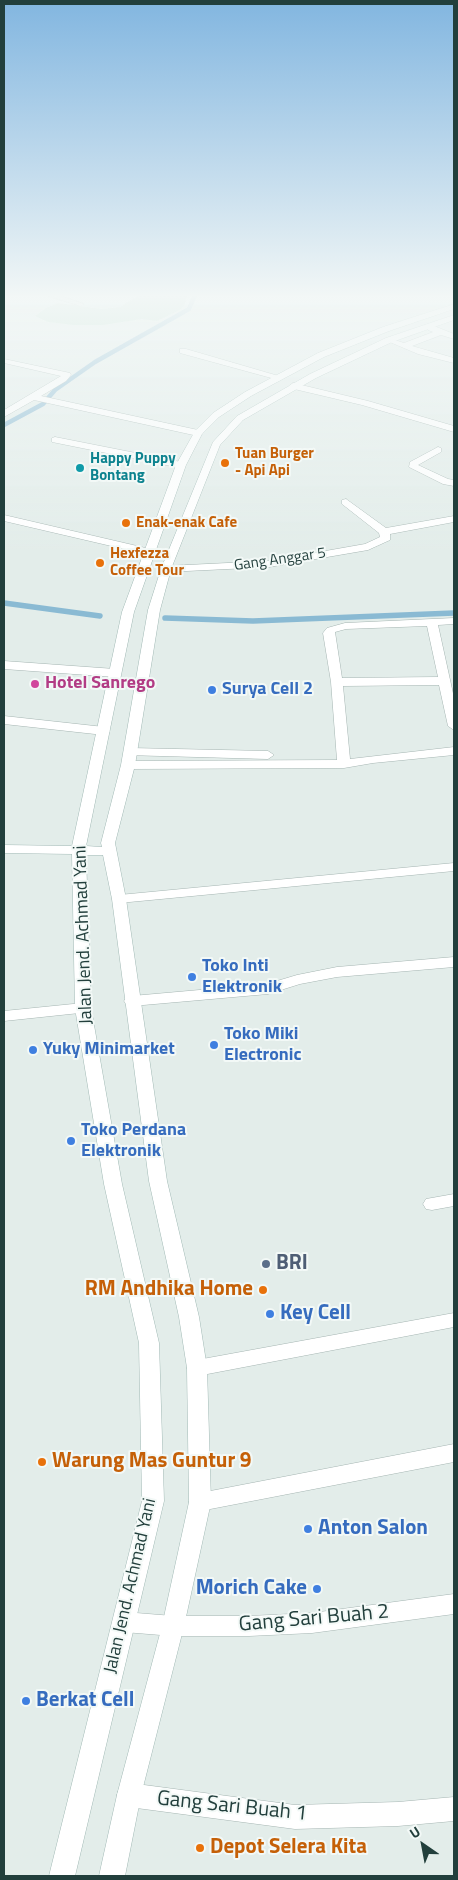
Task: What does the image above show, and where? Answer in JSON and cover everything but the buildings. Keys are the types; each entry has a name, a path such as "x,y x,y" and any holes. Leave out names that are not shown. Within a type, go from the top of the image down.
{"street":[{"path":"4,414 39,398 59,383"},
{"name":"Jalan Jend. Achmad Yani","path":"112,1876 129,1795 173,1626 200,1502 197,1368 189,1317 158,1180 119,899 109,847 129,759 139,621 150,552 180,465 198,433 216,415 269,383"},
{"path":"285,383 365,403 454,429"},
{"name":"Jalan Jend. Achmad Yani","path":"62,1876 153,1501 149,1342 113,1184 83,1008 79,847 116,674 139,621 154,610 166,568 216,444 240,418 300,383"},
{"path":"39,398 198,433"},
{"path":"56,440 180,465"},
{"path":"438,450 413,464 414,467 446,482 454,483"},
{"path":"346,502 384,532 454,519"},
{"path":"4,518 150,552"},
{"name":"Gang Anggar 5","path":"166,568 238,567 279,562 368,547 386,538 384,532"},
{"path":"344,760 337,682 329,633 331,630 345,626 454,622"},
{"path":"432,623 454,726"},
{"path":"4,665 116,674"},
{"path":"337,682 444,681"},
{"path":"4,720 104,730"},
{"path":"129,759 344,760 454,751"},
{"path":"4,840 79,847"},
{"path":"4,849 109,847"},
{"path":"119,899 454,867"},
{"path":"132,1001 268,989 297,980 338,972 454,962"},
{"path":"4,1016 83,1008"},
{"path":"432,1204 454,1200"},
{"path":"197,1368 454,1320"},
{"path":"200,1502 454,1453"},
{"name":"Gang Sari Buah 2","path":"124,1622 173,1626 249,1626 312,1623 454,1604"},
{"name":"Gang Sari Buah 1","path":"129,1795 294,1817 398,1814 454,1809"}],"waterway":[{"path":"4,425 43,404 55,390 65,383"},
{"path":"4,603 100,616"},
{"path":"165,618 253,621 454,613"}],"place":[{"name":"Tuan Burger - Api Api","path":"225,463"},
{"name":"Happy Puppy Bontang","path":"80,468"},
{"name":"Enak-enak Cafe","path":"126,523"},
{"name":"Hexfezza Coffee Tour","path":"100,563"},
{"name":"Hotel Sanrego","path":"35,684"},
{"name":"Surya Cell 2","path":"212,690"},
{"name":"Toko Inti Elektronik","path":"192,977"},
{"name":"Toko Miki Electronic","path":"214,1045"},
{"name":"Yuky Minimarket","path":"33,1050"},
{"name":"Toko Perdana Elektronik","path":"71,1141"},
{"name":"BRI","path":"266,1264"},
{"name":"RM Andhika Home","path":"263,1290"},
{"name":"Key Cell","path":"270,1314"},
{"name":"Warung Mas Guntur 9","path":"42,1462"},
{"name":"Anton Salon","path":"308,1529"},
{"name":"Morich Cake","path":"317,1589"},
{"name":"Berkat Cell","path":"26,1701"},
{"name":"Depot Selera Kita","path":"200,1848"}]}
